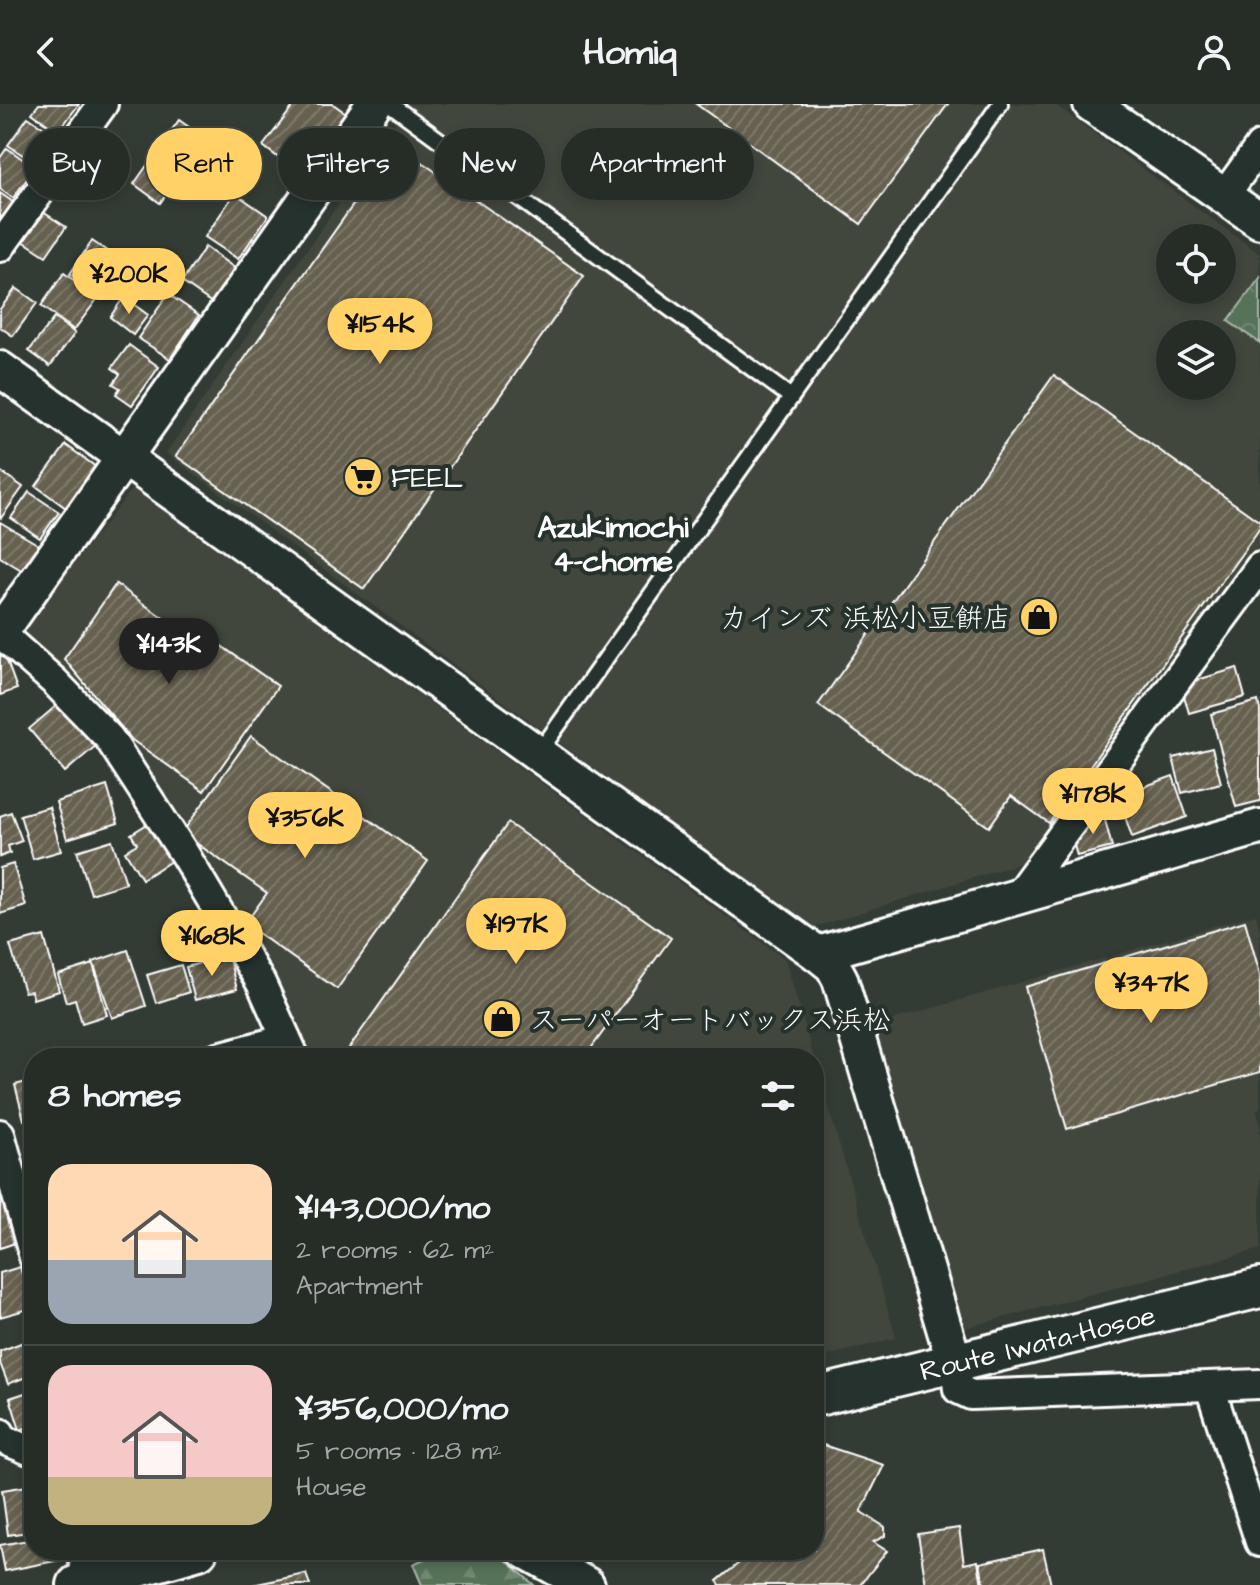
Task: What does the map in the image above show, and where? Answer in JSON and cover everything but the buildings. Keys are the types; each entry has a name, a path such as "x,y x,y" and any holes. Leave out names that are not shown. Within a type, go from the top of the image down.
{"main road":[{"name":"Route Iwata-Hosoe","path":"824,1394 1260,1288"},
{"path":"83,1573 126,1560"}],"street":[{"path":"0,247 103,104"},
{"path":"1091,104 1260,221"},
{"path":"290,1048 261,983 185,855 109,738 55,682 0,633 373,106"},
{"path":"1224,196 1260,146"},
{"path":"0,369 833,966 840,979 954,1361 958,1389 971,1395 1260,1384"},
{"path":"1018,895 1260,567"},
{"path":"818,954 1260,827"},
{"path":"0,1134 24,1221"},
{"path":"1210,1387 1260,1542"},
{"path":"0,1433 2,1439 24,1448"},
{"path":"542,1560 587,1585"}],"lane":[{"path":"537,755 1000,104"},
{"path":"373,106 791,397"}],"shaded area":[{"path":"408,104 1054,104 1219,224 1156,224 1156,304 1236,304 1236,237 1260,254 1260,544 1030,860 811,928 166,453 341,200 418,200 418,128 391,128"},
{"path":"133,488 785,959 811,1048 304,1048 274,981 20,633"},
{"path":"1256,914 1260,931 1260,1108 1256,1109 1260,1124 1260,1249 957,1330 854,1031"},
{"path":"824,1092 896,1338 824,1356"}],"green space":[{"path":"1260,278 1260,343 1236,326 1236,320 1229,320"},
{"path":"422,1560 506,1560 534,1585 422,1585 413,1564"}],"place":[{"name":"FEEL","path":"363,477"},
{"name":"カインズ 浜松小豆餠店","path":"1039,617"},
{"name":"スーパーオートバックス浜松","path":"502,1019"}],"district":[{"name":"Azukimochi 4-chome","path":"613,544"}]}
